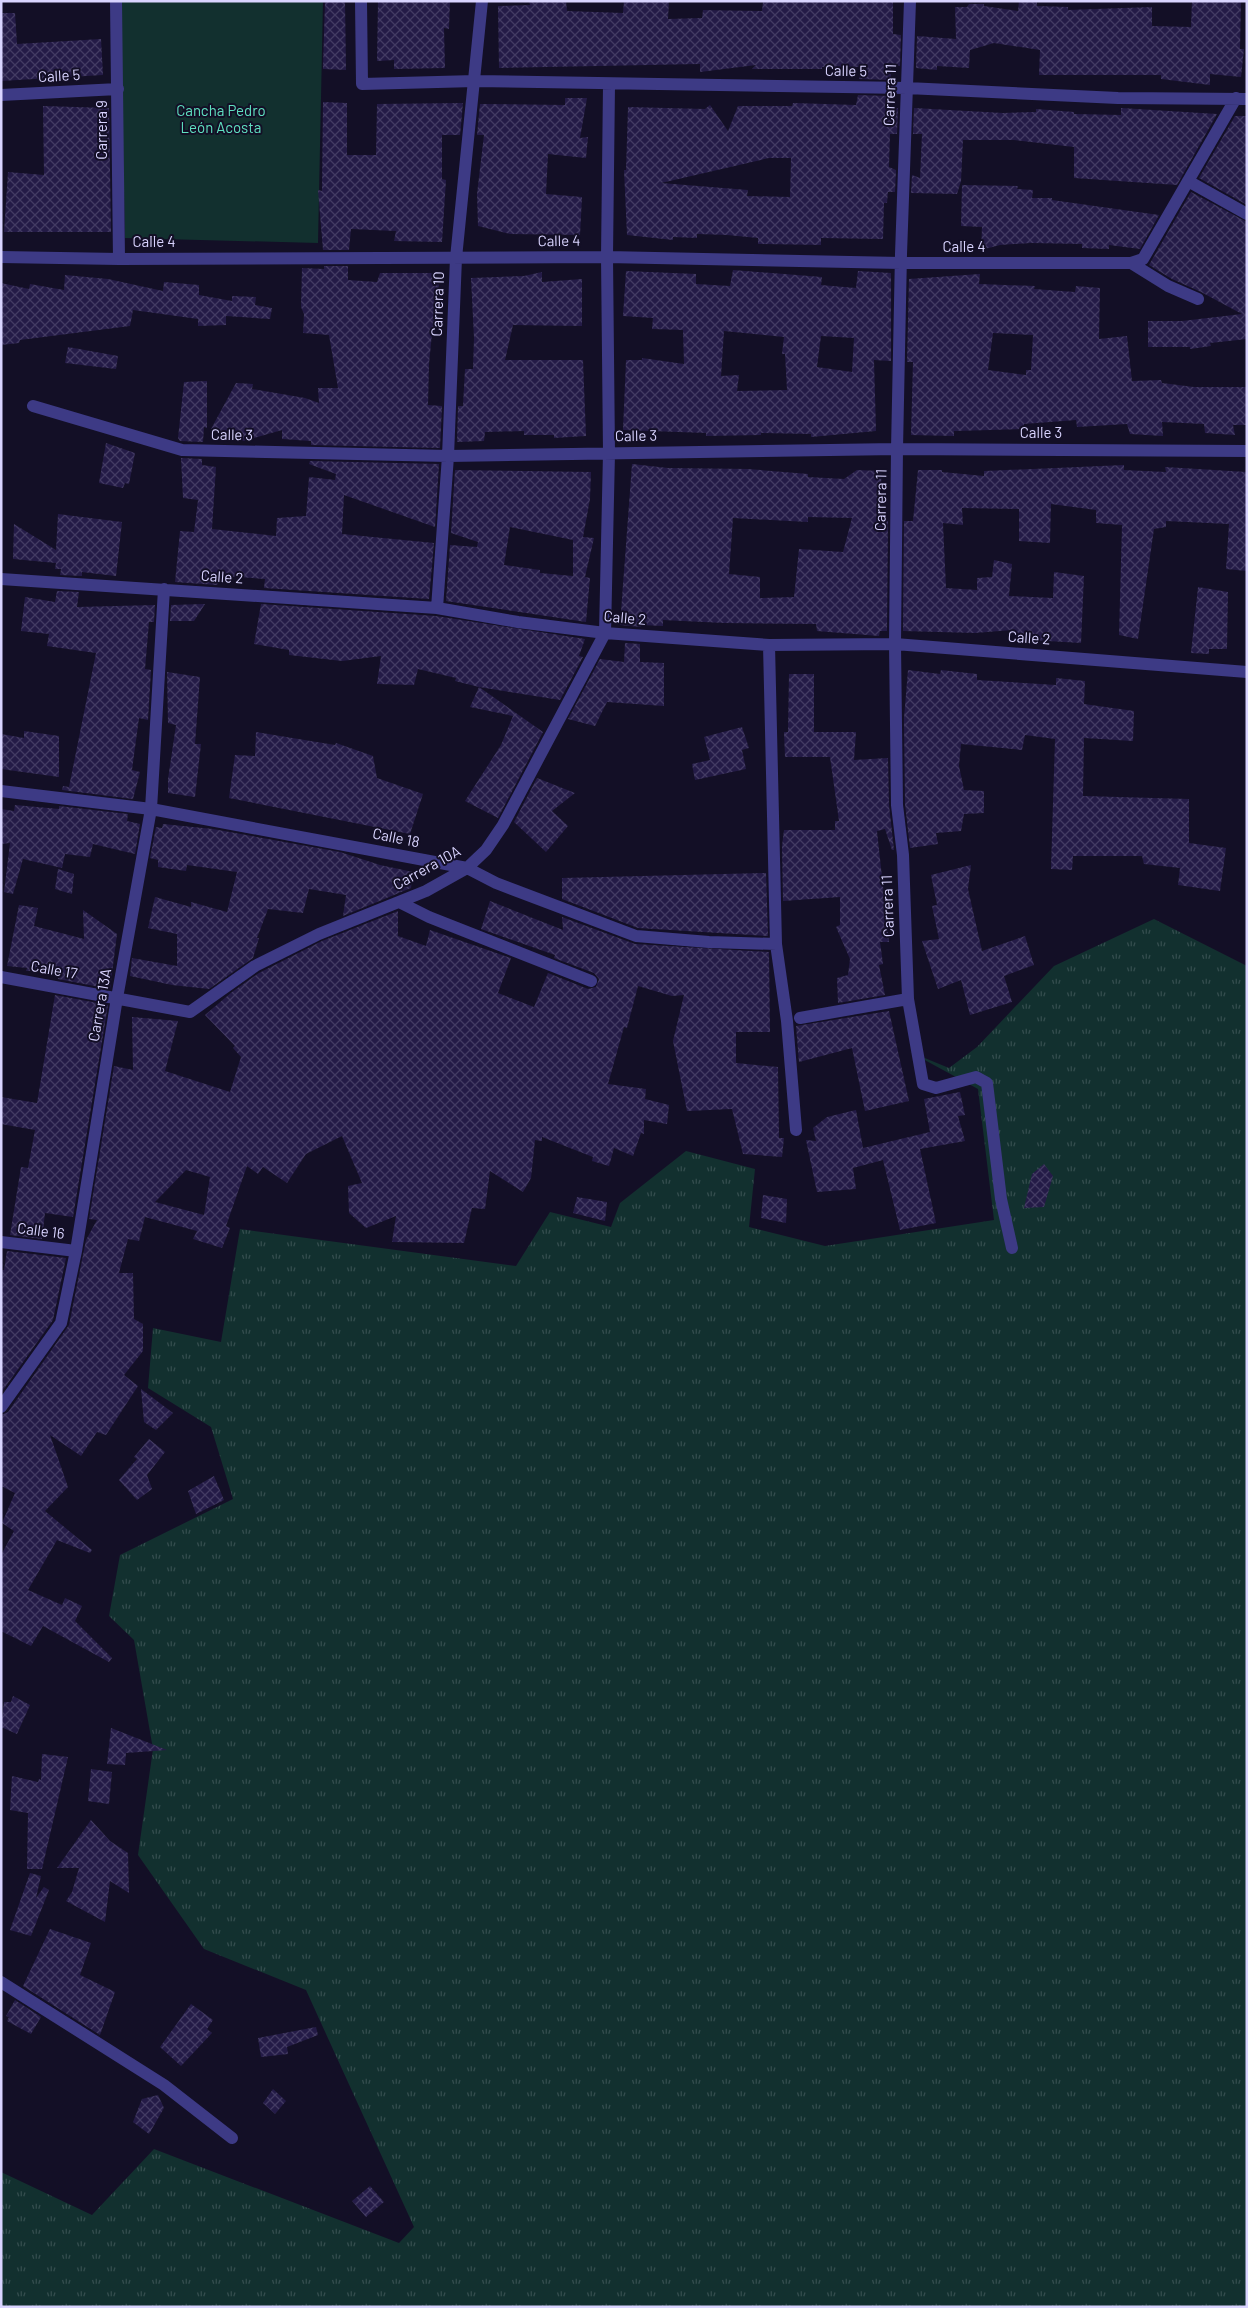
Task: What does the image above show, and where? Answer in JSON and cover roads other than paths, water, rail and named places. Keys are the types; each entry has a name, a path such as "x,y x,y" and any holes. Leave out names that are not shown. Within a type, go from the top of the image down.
{"street":[{"name":"Carrera 9","path":"116,1 119,259"},
{"name":"Calle 5","path":"361,1 362,84 475,81 609,85 907,88 1118,98 1241,98"},
{"name":"Carrera 10","path":"436,608 448,456 456,258 482,1"},
{"name":"Carrera 11","path":"910,1 901,263 895,644 897,805 903,855 908,999 923,1084 936,1088 976,1077 987,1083 1001,1199 1012,1248"},
{"path":"605,633 609,453 607,256 609,85"},
{"name":"Calle 5","path":"1,95 118,89"},
{"path":"1131,263 1143,260 1188,181 1241,98"},
{"path":"1188,181 1247,214"},
{"name":"Calle 4","path":"1,257 119,259 607,256 901,263 1131,263"},
{"path":"1131,263 1168,286 1198,299"},
{"name":"Calle 3","path":"33,406 182,450 448,456 898,449 1247,451"},
{"name":"Calle 2","path":"1,579 436,608 518,622 605,633 769,645 895,644 1247,672"},
{"name":"Carrera 13A","path":"1,1406 61,1323 76,1251 117,998 151,809 164,589"},
{"name":"Carrera 10A","path":"190,1012 255,966 320,934 426,891 467,868 486,850 503,825 605,633"},
{"path":"769,645 776,944 788,1021 796,1130"},
{"name":"Calle 18","path":"1,791 151,809 467,868 496,883 636,936 710,942 776,944"},
{"path":"399,902 429,917 591,981"},
{"name":"Calle 17","path":"1,977 190,1012"},
{"path":"800,1018 908,999"},
{"name":"Calle 16","path":"1,1242 76,1251"},
{"path":"1,1982 164,2085 232,2138"}],"park label":[{"name":"Cancha Pedro León Acosta","path":"221,120"}]}
